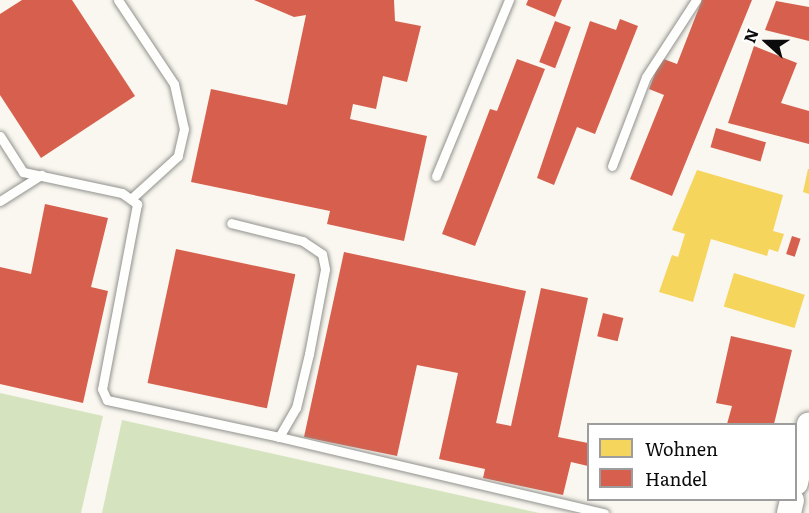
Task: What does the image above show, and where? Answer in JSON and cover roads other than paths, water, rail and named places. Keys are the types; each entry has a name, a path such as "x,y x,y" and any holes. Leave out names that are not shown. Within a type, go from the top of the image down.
{"street":[{"path":"797,475 809,424"}],"lane":[{"path":"118,0 174,84 184,129 178,156 133,197 134,235 104,394 604,513"},
{"path":"436,176 509,0"},
{"path":"612,166 651,67 696,0"},
{"path":"0,136 23,172 133,197"},
{"path":"0,201 41,175"},
{"path":"231,223 303,241 322,254 325,269 309,354 296,408 279,437"}]}
